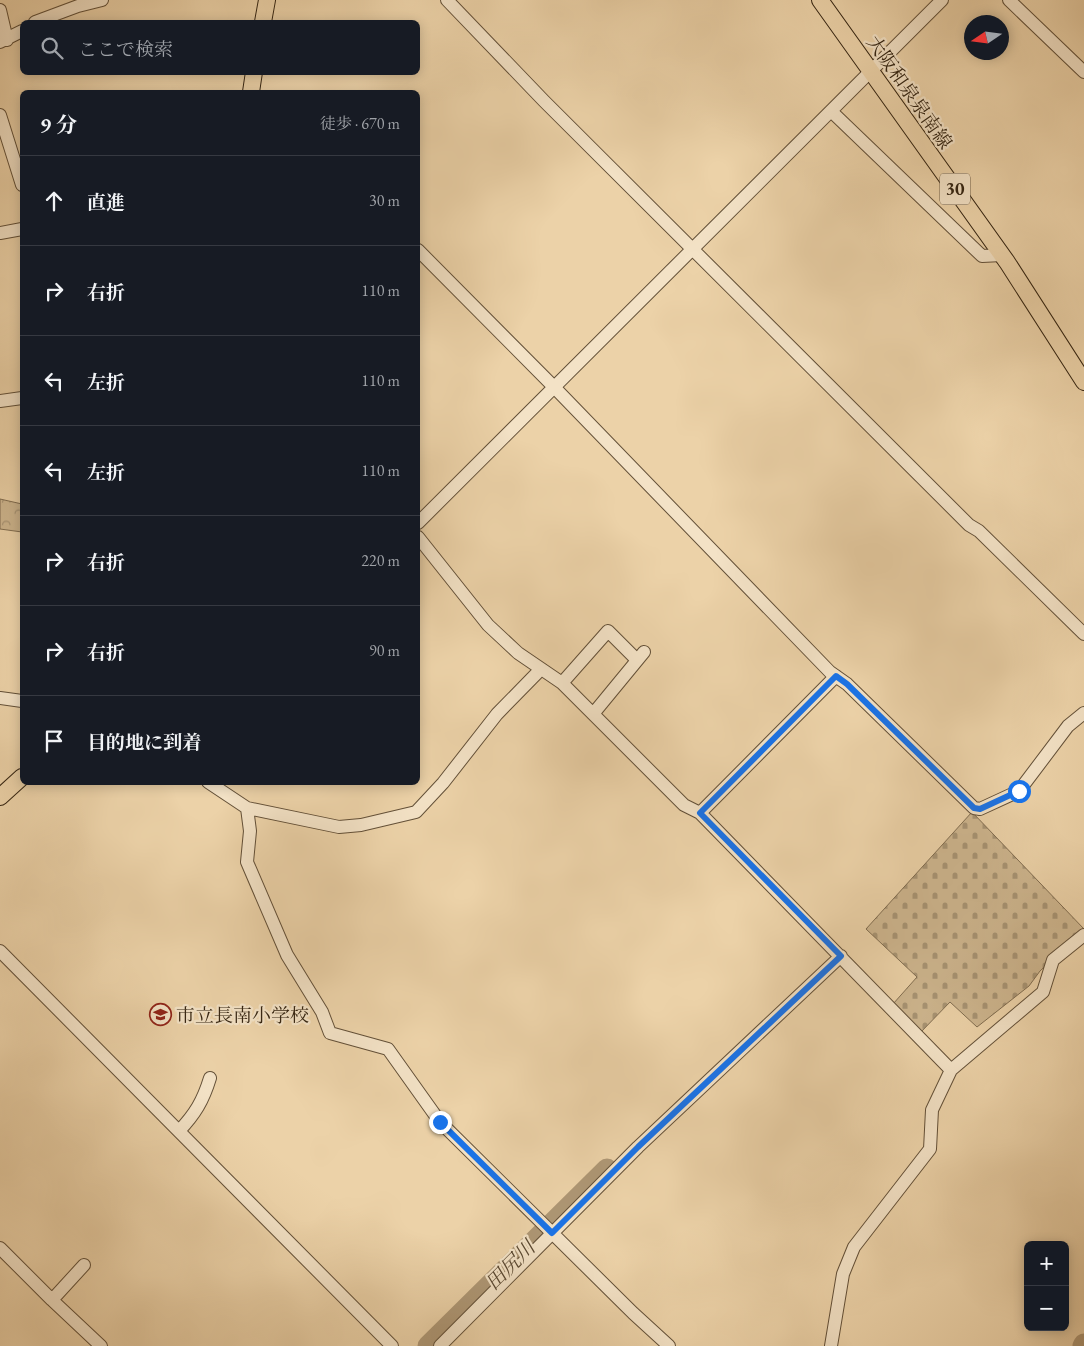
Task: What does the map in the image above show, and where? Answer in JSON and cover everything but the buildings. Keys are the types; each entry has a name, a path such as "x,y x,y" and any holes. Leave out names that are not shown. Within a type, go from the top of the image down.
{"main road":[{"path":"263,20 267,0"},
{"name":"大阪和泉泉南線","path":"820,0 1002,255 1084,382"},
{"path":"250,90 253,75"},
{"path":"0,797 20,779"}],"street":[{"path":"41,20 100,0"},
{"path":"447,0 544,101 969,525 979,531 1084,634"},
{"path":"420,521 942,0"},
{"path":"1009,0 1084,72"},
{"path":"0,10 4,41 20,32"},
{"path":"831,111 982,256 1002,255"},
{"path":"0,115 20,179"},
{"path":"0,233 20,229"},
{"path":"420,252 836,676 847,684 974,808 980,809 1019,791 1068,726 1084,712"},
{"path":"0,401 20,398"},
{"path":"420,540 488,625 518,653 562,684 684,805 700,813 952,1070"},
{"path":"562,684 608,631 640,656 593,714"},
{"path":"212,785 247,808 339,827 362,825 416,812 443,783 497,714 541,669"},
{"path":"700,813 836,676"},
{"path":"0,698 20,701"},
{"path":"247,808 250,831 247,862 287,955 322,1012 330,1033 388,1049 440,1122 633,1313 670,1346"},
{"path":"831,1346 843,1274 854,1247 930,1149 932,1110 952,1070 1043,992 1052,960 1084,935"},
{"path":"0,951 392,1346"},
{"path":"440,1346 638,1147 841,956"},
{"path":"179,1131 200,1107 210,1078"},
{"path":"0,1248 101,1346"},
{"path":"52,1300 84,1265"}],"green space":[{"path":"0,499 20,504 20,532 0,529"},
{"path":"972,812 1084,929 1040,971 1029,986 977,1027 950,1002 920,1033 893,1004 917,977 866,929"}],"waterway":[{"name":"田尻川","path":"428,1346 607,1169"}],"place":[{"name":"市立長南小学校","path":"160,1015"}],"route":[{"path":"440,1122 552,1233 638,1147 841,956 700,813 836,676 847,684 974,808 980,809 1019,791"}]}
